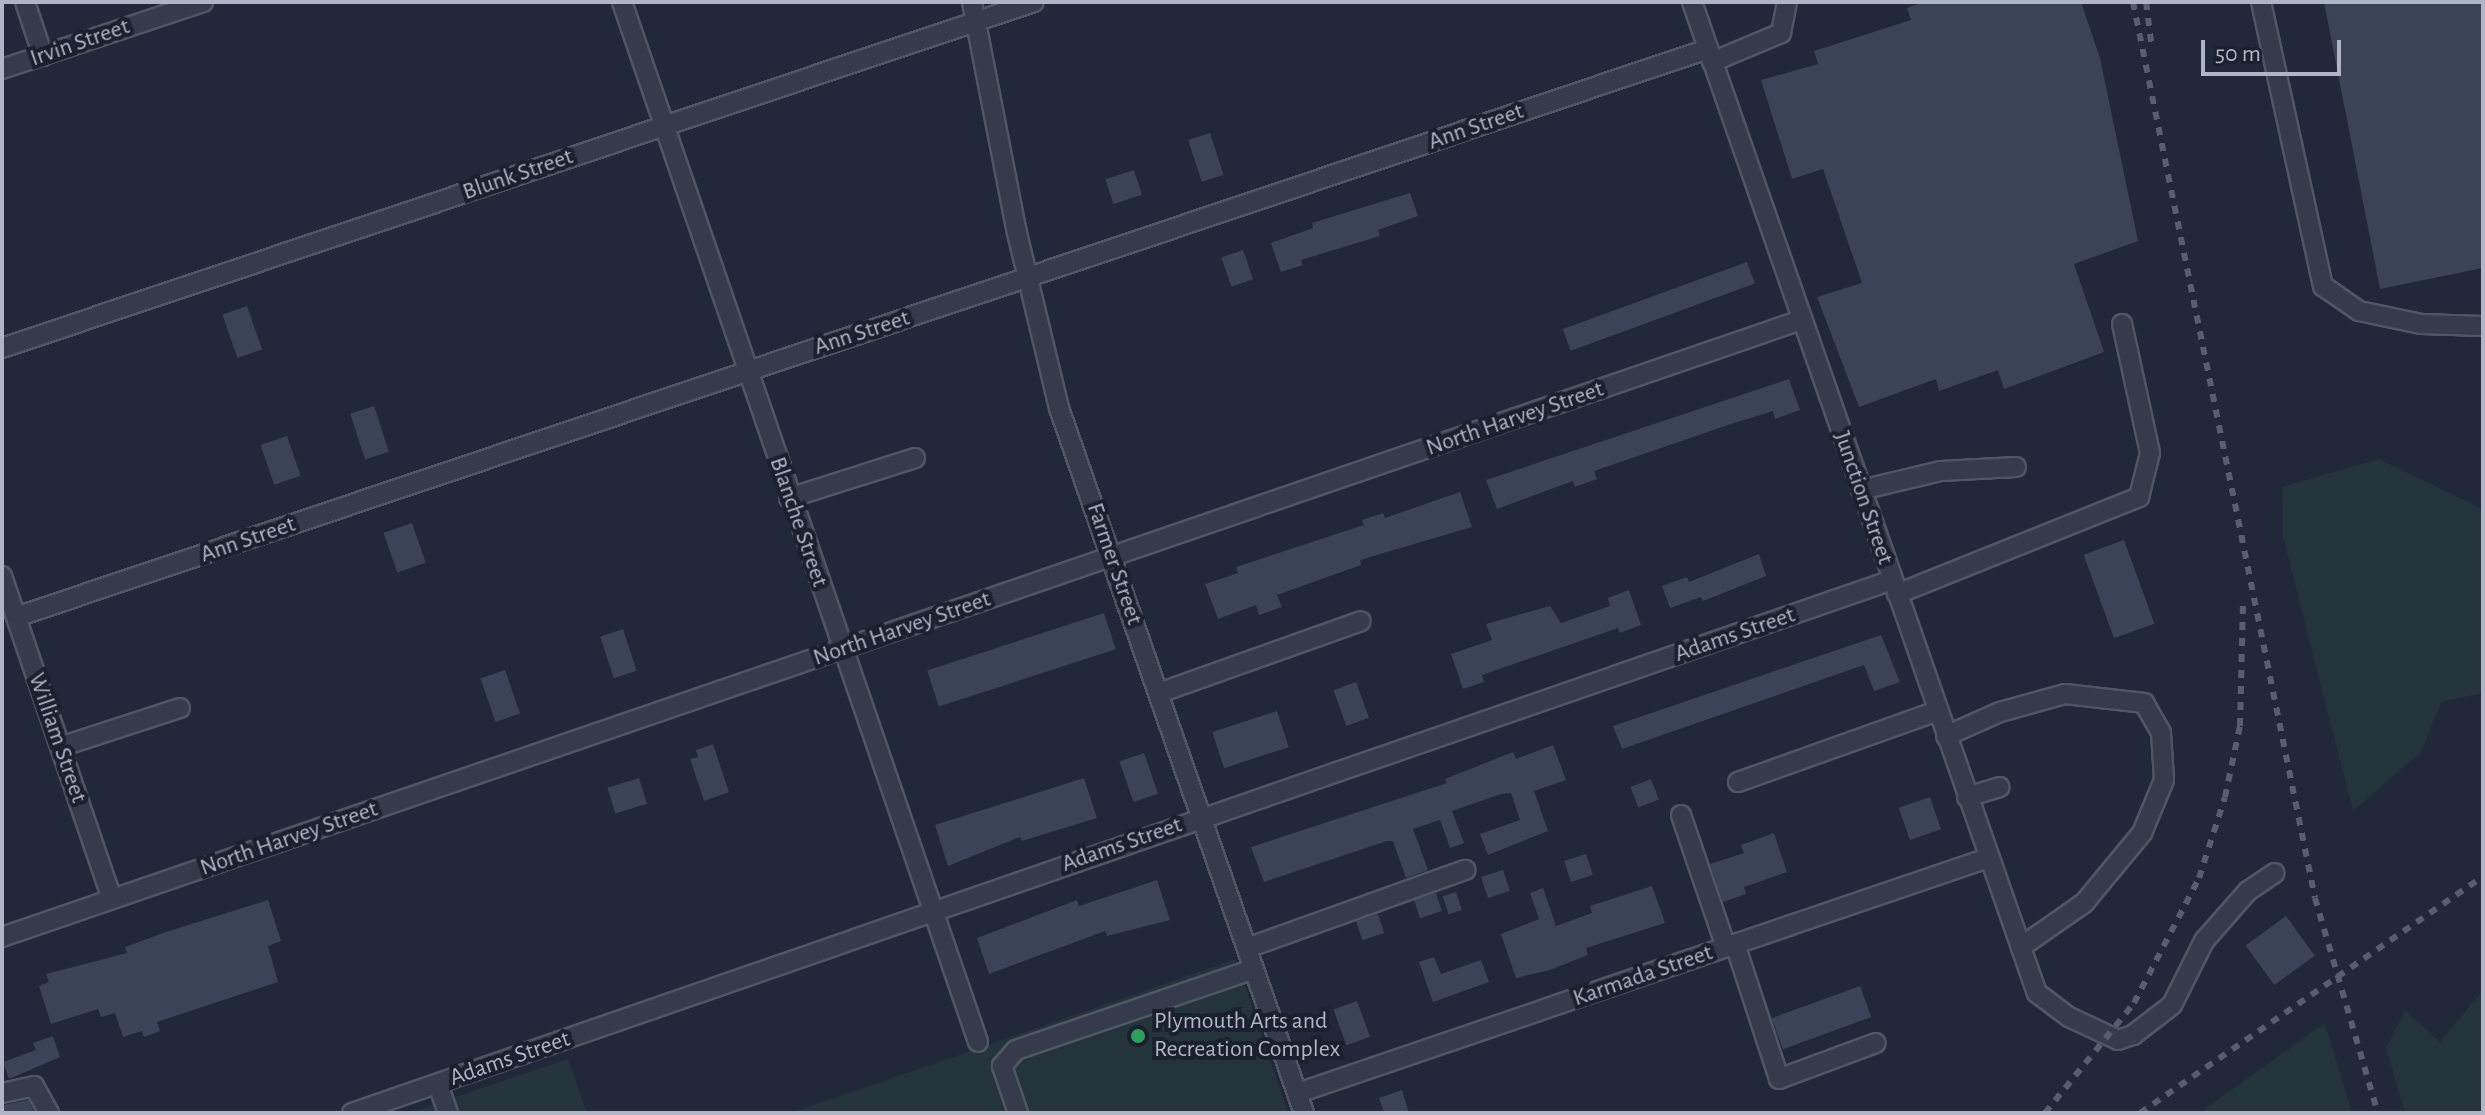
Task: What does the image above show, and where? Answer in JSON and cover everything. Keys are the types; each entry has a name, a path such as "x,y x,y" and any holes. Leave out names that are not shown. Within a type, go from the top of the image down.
{"street":[{"path":"25,2 43,56"},
{"name":"Irvin Street","path":"2,69 203,2"},
{"name":"Blanche Street","path":"622,2 789,498 935,909 978,1042"},
{"name":"Farmer Street","path":"972,2 1027,278 1059,408 1304,1113"},
{"name":"Blunk Street","path":"2,348 1034,2"},
{"name":"Junction Street","path":"1692,2 2037,993 2069,1017 2118,1040 2133,1035 2172,1005 2204,941 2248,891 2275,873"},
{"name":"Ann Street","path":"16,617 1027,278 1781,33 1787,2"},
{"path":"2261,2 2323,286 2359,311 2421,324 2483,326"},
{"name":"North Harvey Street","path":"2,937 1801,320"},
{"name":"Adams Street","path":"352,1113 1202,817 1895,587 2139,497 2150,453 2122,324"},
{"path":"789,498 915,458"},
{"path":"1861,490 1941,471 2016,467"},
{"name":"William Street","path":"2,576 112,899"},
{"path":"1159,693 1361,621"},
{"path":"1946,736 2000,712 2065,694 2144,703 2161,733 2164,780 2142,833 2084,903 2021,947"},
{"path":"60,747 180,708"},
{"path":"1738,782 1937,711"},
{"path":"1967,797 1999,787"},
{"path":"1681,815 1779,1079 1876,1043"},
{"name":"Karmada Street","path":"1298,1093 1988,858"},
{"path":"1247,948 1272,943 1465,870"},
{"path":"1018,1113 1002,1066 1016,1050 1254,969"},
{"path":"438,1084 448,1113"},
{"path":"2,1093 34,1086 49,1113"}],"shaded area":[{"path":"2379,459 2483,509 2483,693 2441,702 2422,751 2353,811 2283,537 2282,487"},
{"name":"Plymouth Arts and Recreation Complex","path":"1236,959 1288,1113 791,1113"},
{"path":"2483,990 2483,1113 2405,1113 2386,1048 2405,1010 2440,1042"},
{"path":"2325,1023 2352,1113 2199,1113"},
{"path":"568,1059 587,1113 408,1113"}],"building":[{"path":"1924,2 2081,2 2100,58 2138,241 2074,264 2104,352 2004,389 1998,370 1939,391 1936,379 1859,407 1817,297 1862,283 1823,169 1792,179 1761,80 1818,64 1814,51 1911,20 1907,8"},
{"path":"2324,2 2483,2 2483,268 2380,289"},
{"path":"1210,133 1224,175 1202,182 1188,140"},
{"path":"1134,170 1142,195 1114,204 1105,179"},
{"path":"1410,193 1418,216 1378,230 1380,236 1301,260 1303,265 1281,272 1271,243 1313,228 1312,223"},
{"path":"1243,250 1253,279 1231,287 1221,257"},
{"path":"1747,262 1755,284 1571,351 1563,329"},
{"path":"247,306 262,349 237,358 222,314"},
{"path":"1789,379 1800,410 1775,419 1773,411 1731,424 1594,471 1597,479 1575,487 1573,481 1497,509 1486,480"},
{"path":"374,406 389,452 365,459 350,414"},
{"path":"287,436 301,476 274,485 261,445"},
{"path":"1460,492 1472,527 1360,560 1361,565 1277,595 1282,607 1259,615 1256,605 1218,619 1205,584 1238,573 1236,567 1364,525 1362,520 1383,513 1385,518"},
{"path":"412,523 426,563 397,572 384,533"},
{"path":"2124,540 2154,624 2114,638 2084,555"},
{"path":"1759,554 1766,576 1703,601 1701,597 1670,608 1662,586 1687,577 1689,582"},
{"path":"1629,590 1641,625 1620,633 1618,628 1482,675 1484,682 1463,689 1451,654 1492,640 1486,624 1550,606 1561,623 1610,606 1608,598"},
{"path":"1104,613 1116,649 939,707 927,670"},
{"path":"623,629 637,671 614,678 600,636"},
{"path":"1881,635 1900,682 1874,691 1864,665 1622,749 1613,726"},
{"path":"505,670 520,713 495,722 480,678"},
{"path":"1356,682 1369,718 1346,726 1333,690"},
{"path":"1277,711 1289,747 1224,768 1212,732"},
{"path":"713,744 729,792 704,801 690,759 698,757 696,750"},
{"path":"1553,745 1566,780 1534,791 1548,831 1488,855 1480,834 1520,820 1511,793 1501,794 1452,811 1464,843 1450,848 1440,820 1413,829 1428,870 1406,878 1393,841 1387,841 1264,882 1251,847 1447,783 1445,779 1513,752 1516,759"},
{"path":"1144,753 1158,794 1133,802 1119,761"},
{"path":"639,778 647,804 615,813 607,788"},
{"path":"1084,778 1097,818 1022,841 1020,837 948,866 935,825"},
{"path":"1651,779 1659,800 1638,807 1630,787"},
{"path":"1930,797 1941,829 1910,840 1899,808"},
{"path":"1774,833 1787,872 1744,887 1746,894 1723,902 1710,864 1744,853 1741,845"},
{"path":"1586,854 1593,875 1571,882 1564,861"},
{"path":"1503,870 1510,891 1488,898 1481,877"},
{"path":"1157,880 1170,920 1107,936 1105,931 989,974 977,938 1077,900 1079,906"},
{"path":"1652,886 1665,923 1586,948 1588,955 1550,970 1516,978 1501,934 1539,919 1530,893 1543,888 1556,926 1592,913 1590,906"},
{"path":"1456,892 1462,910 1449,914 1443,896"},
{"path":"1436,893 1442,911 1420,918 1414,900"},
{"path":"268,900 281,941 268,946 278,982 157,1022 160,1031 144,1037 142,1031 123,1037 115,1013 101,1017 98,1009 51,1024 39,986 49,982 46,974 127,953 125,947"},
{"path":"1378,914 1384,933 1362,940 1356,921"},
{"path":"2286,916 2315,956 2274,985 2246,945"},
{"path":"1434,957 1441,974 1481,960 1489,982 1433,1002 1419,962"},
{"path":"1860,986 1871,1017 1783,1049 1772,1018"},
{"path":"1357,1001 1370,1037 1347,1045 1334,1010"},
{"path":"53,1036 60,1057 9,1079 3,1062 36,1050 33,1043"},
{"path":"1402,1090 1409,1113 1384,1113 1379,1098"},
{"path":"28,1100 35,1113 2,1113 2,1105"}],"railway":[{"path":"2133,2 2315,898 2378,1113"},
{"path":"2146,2 2152,49"},
{"path":"2045,1113 2134,1003 2199,878 2225,797 2240,726 2243,599"},
{"path":"2140,1113 2483,876"}],"place":[{"name":"Plymouth Arts and Recreation Complex","path":"1138,1036"}]}
